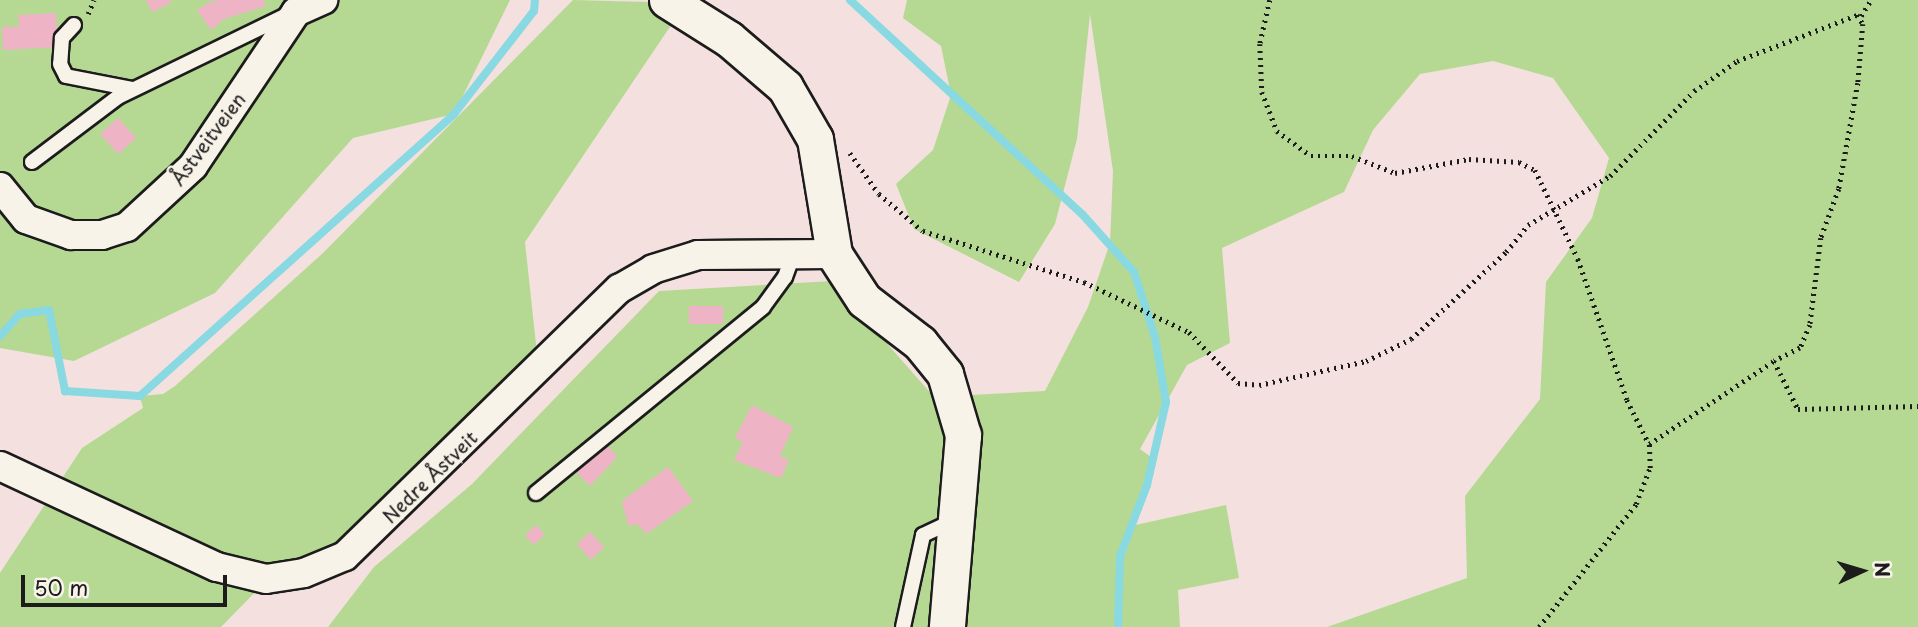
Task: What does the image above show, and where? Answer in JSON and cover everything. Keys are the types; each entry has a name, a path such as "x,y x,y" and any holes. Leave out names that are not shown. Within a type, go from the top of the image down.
{"street":[{"path":"296,12 323,0"},
{"path":"667,0 729,39 785,87 815,138 834,254 864,300 920,343 945,374 963,435 960,518 947,627"},
{"name":"Åstveitveien","path":"0,187 26,219 71,235 102,235 127,227 193,166 296,12"},
{"name":"Nedre Åstveit","path":"0,466 218,567 266,579 304,573 345,556 409,500 619,289 653,269 698,255 834,254"}],"lane":[{"path":"32,162 132,89 296,12"},
{"path":"74,25 62,38 60,64 66,76 132,89"},
{"path":"536,493 763,307 785,277 793,255"},
{"path":"903,627 923,535 960,518"}],"path":[{"path":"1270,0 1260,44 1262,92 1277,131 1311,156 1352,156 1395,173 1469,159 1529,164 1556,209 1627,400 1649,444 1650,468 1636,505 1539,627"},
{"path":"1649,444 1774,361 1800,348 1810,325 1821,238 1839,189 1858,83 1861,16 1871,0"},
{"path":"815,138 845,146 879,194 923,231 1084,282 1181,328 1247,385 1366,361 1411,339 1528,225 1610,176 1683,99 1737,61 1861,16"},
{"path":"1774,361 1801,409 1918,406"}],"green space":[{"path":"0,0 510,0 454,114 353,138 215,293 74,361 0,348"},
{"path":"573,0 686,3 525,242 539,372 345,556 266,581 221,627 0,627 0,573 82,448 143,408 140,396 163,394 175,386 322,254"},
{"path":"907,0 1918,0 1918,627 1327,627 1467,578 1465,496 1540,399 1546,282 1592,218 1609,158 1553,78 1493,61 1420,74 1373,130 1344,192 1222,248 1230,343 1187,365 1140,449 1151,457 1131,526 1226,505 1239,578 1178,590 1180,627 328,627 374,567 472,484 659,291 832,281 934,397 1045,391 1088,307 1110,243 1113,171 1090,14 1077,139 1055,224 1019,282 914,229 896,184 933,150 951,95 941,46 903,18"}],"building":[{"path":"146,0 169,0 171,3 152,12"},
{"path":"213,0 263,0 266,6 224,19 211,30 197,10 211,1 216,8"},
{"path":"56,13 58,47 3,50 2,27 19,27 18,15"},
{"path":"118,118 136,138 118,154 100,134"},
{"path":"689,306 723,306 723,324 689,324"},
{"path":"752,405 793,427 780,456 789,460 781,478 734,460 743,442 735,438"},
{"path":"605,442 617,457 590,486 575,471"},
{"path":"668,467 693,501 646,534 639,525 628,525 622,501"},
{"path":"536,525 545,535 534,545 525,535"},
{"path":"590,532 604,547 591,560 577,544"}],"waterway":[{"path":"0,336 20,314 49,310 65,391 140,396 454,114 534,11 535,0"},
{"path":"850,0 1083,215 1134,272 1155,337 1166,402 1147,485 1120,556 1118,627"}]}
